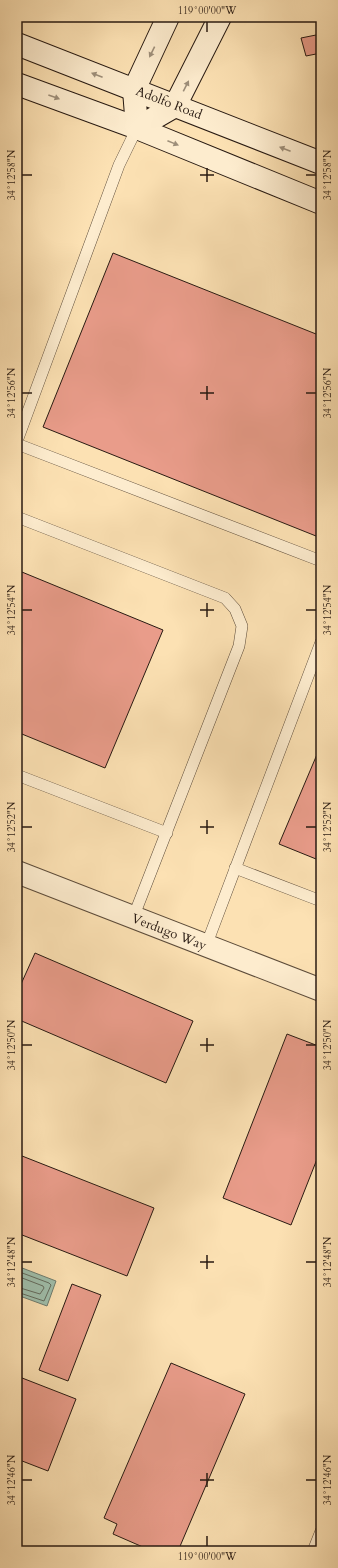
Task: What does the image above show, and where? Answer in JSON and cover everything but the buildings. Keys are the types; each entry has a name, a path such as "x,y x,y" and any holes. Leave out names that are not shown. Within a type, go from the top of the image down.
{"street":[{"path":"137,128 134,90 168,17"},
{"path":"137,128 175,106 220,17"},
{"name":"Adolfo Road","path":"17,44 321,163"},
{"path":"17,84 137,128 321,203"},
{"name":"Verdugo Way","path":"17,872 321,990"}],"lane":[{"path":"137,128 119,166 17,442 321,561"},
{"path":"17,517 225,598 235,609 242,626 239,646 133,918"},
{"path":"206,946 321,642"},
{"path":"17,775 167,833"},
{"path":"235,868 321,901"},
{"path":"313,1551 321,1531"}],"water":[{"path":"17,1266 56,1281 47,1306 17,1295"}]}
